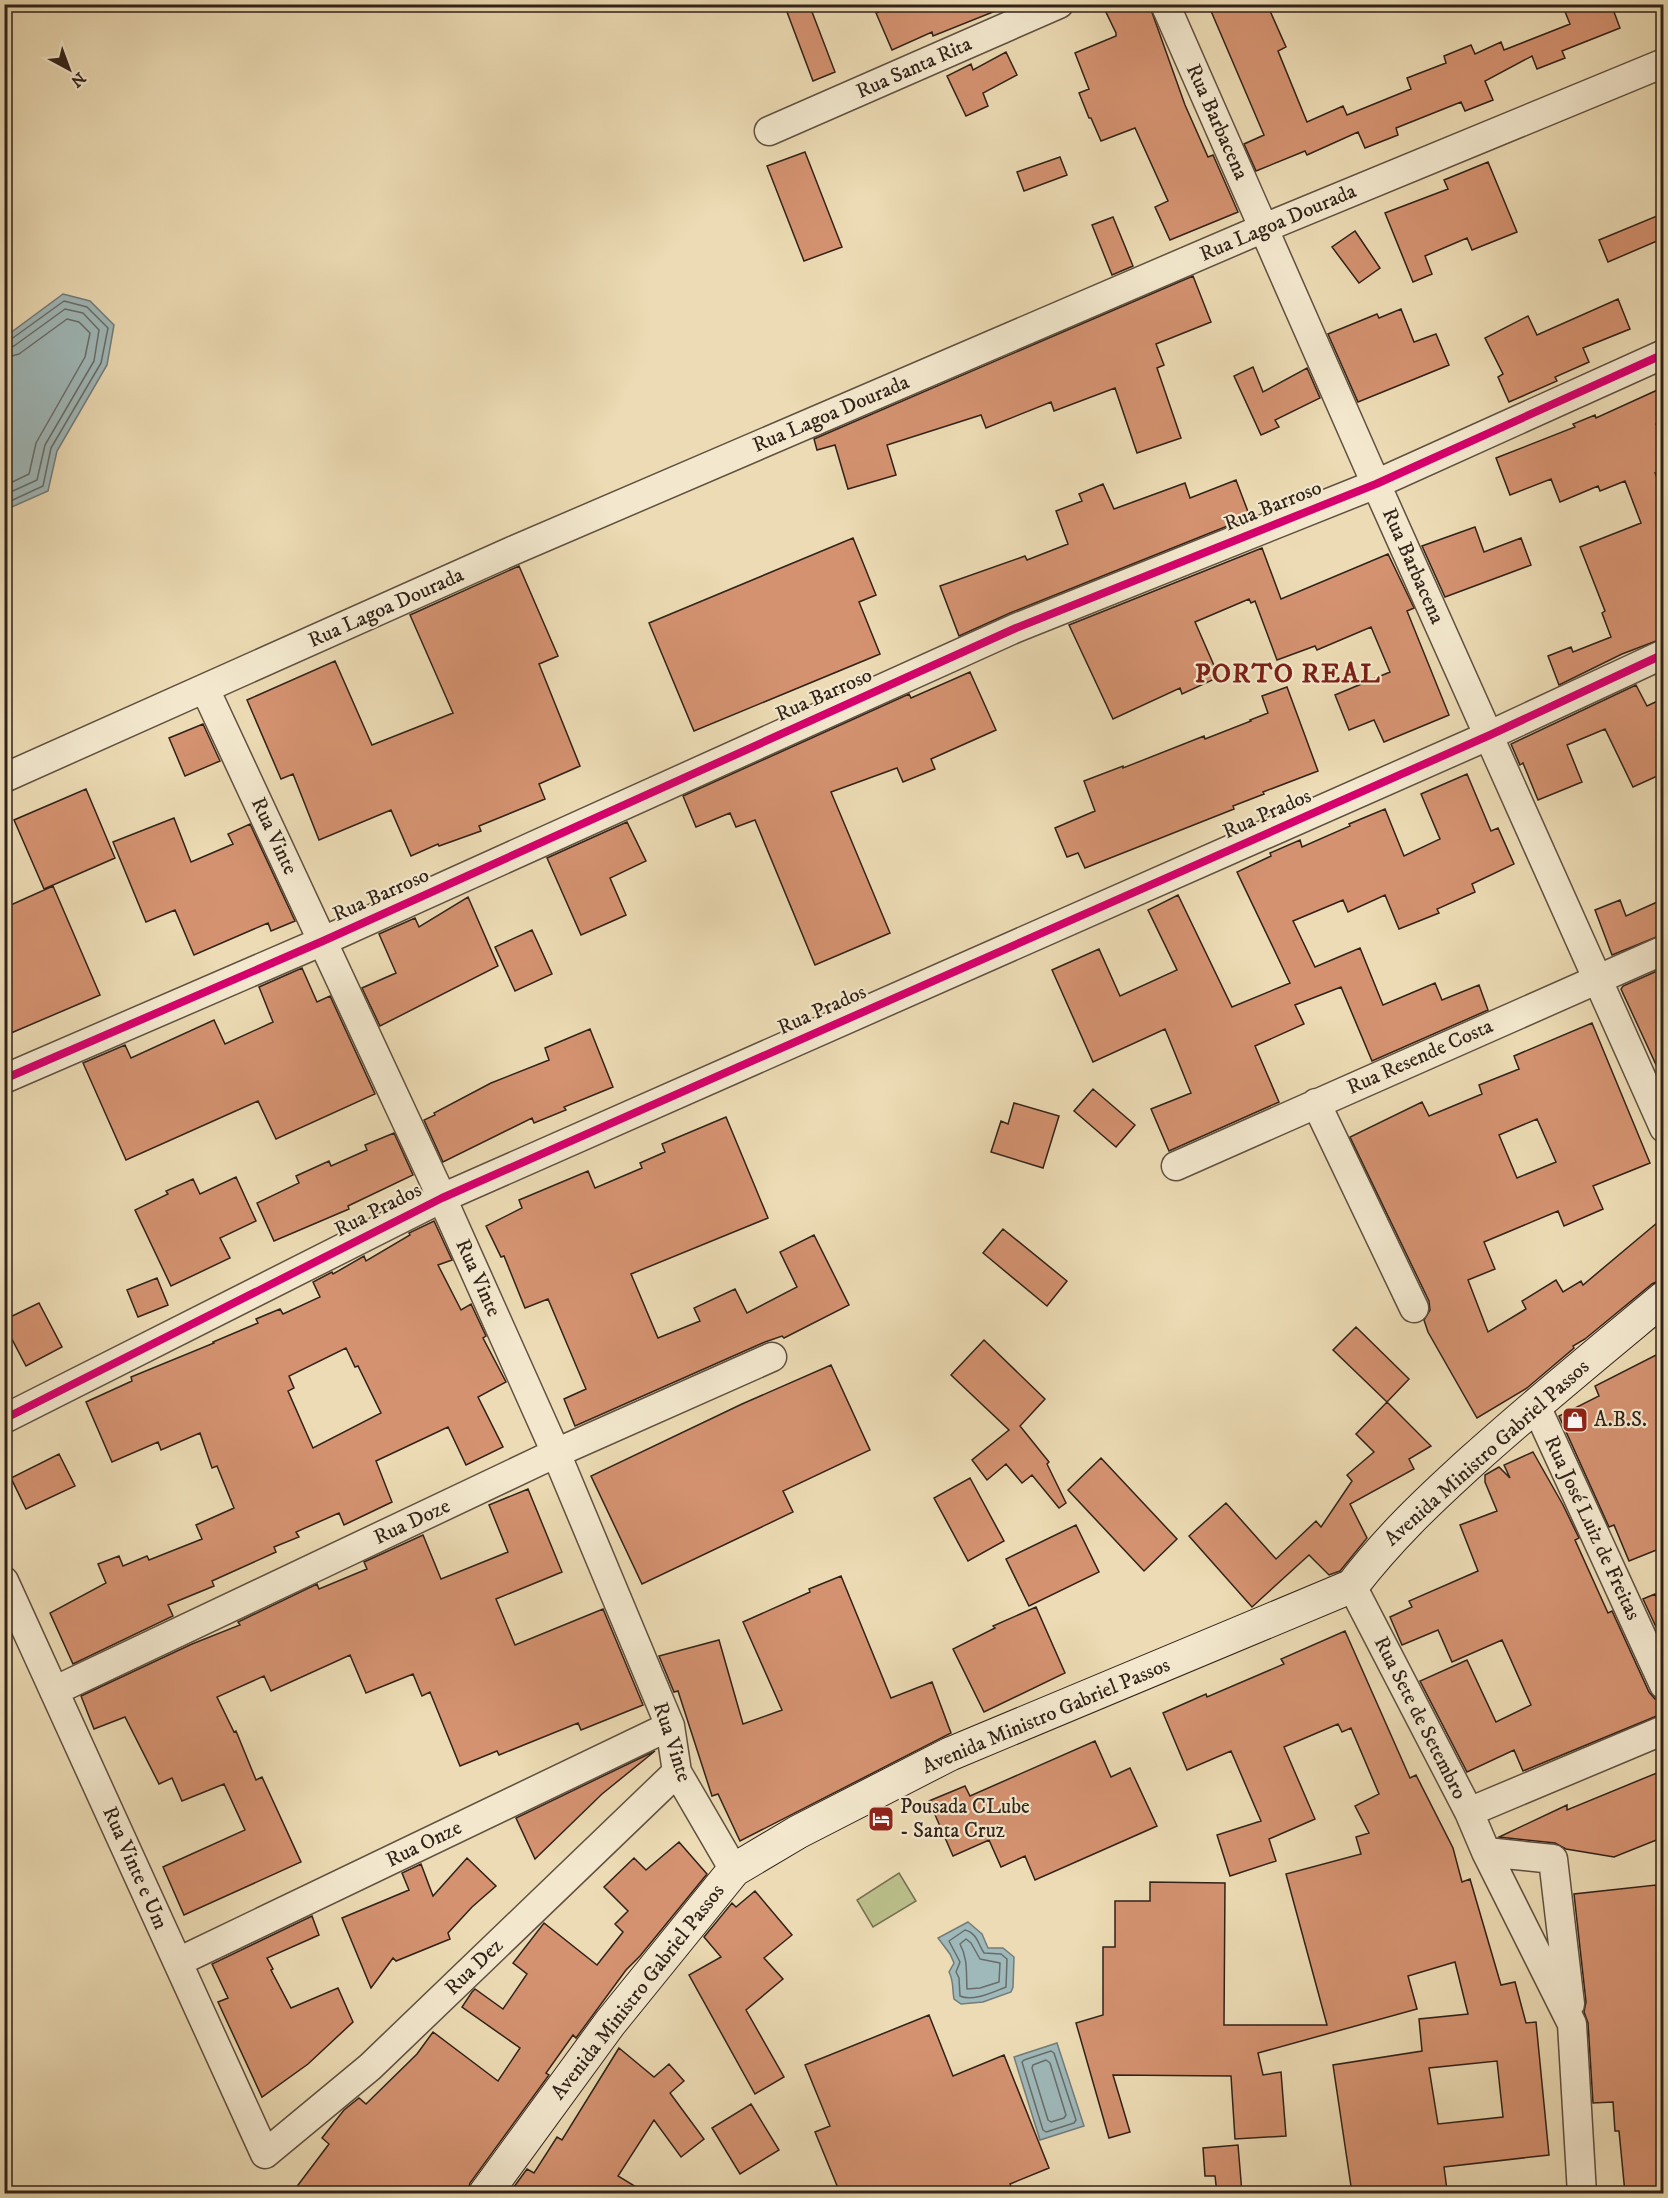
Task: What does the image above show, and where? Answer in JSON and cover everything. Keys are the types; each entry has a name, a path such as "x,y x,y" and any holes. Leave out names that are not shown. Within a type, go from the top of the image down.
{"main road":[{"name":"Avenida Ministro Gabriel Passos","path":"485,2193 610,2023 734,1870 798,1832 950,1754 1352,1586 1381,1549 1415,1514 1535,1404 1664,1299"}],"street":[{"name":"Rua Santa Rita","path":"769,131 1059,4"},
{"name":"Rua Barbacena","path":"1165,4 1376,484 1490,735 1596,980 1664,1128"},
{"name":"Rua Lagoa Dourada","path":"4,778 512,551 1264,228 1664,63"},
{"name":"Rua Barroso","path":"4,1079 323,940 1016,628 1376,484 1664,354"},
{"name":"Rua Prados","path":"4,1419 442,1198 1490,735 1664,654"},
{"name":"Rua Vinte","path":"205,689 442,1198 556,1453 670,1726 677,1772 734,1870"},
{"name":"Rua Resende Costa","path":"1176,1166 1664,950"},
{"path":"1316,1103 1414,1308"},
{"name":"Rua Doze","path":"54,1691 556,1453 772,1358"},
{"name":"Rua José Luiz de Freitas","path":"1535,1404 1664,1685"},
{"name":"Rua Vinte e Um","path":"4,1581 265,2154"},
{"name":"Rua Sete de Setembro","path":"1352,1586 1469,1812 1486,1852 1572,2024"},
{"name":"Rua Onze","path":"178,1962 670,1726"},
{"path":"1469,1812 1664,1730"},
{"name":"Rua Dez","path":"265,2154 370,2067 677,1772"},
{"name":"Rua Sete de Setembro","path":"1486,1852 1553,1859 1572,2024 1582,2193"}],"green space":[{"path":"899,1873 916,1901 873,1927 857,1900"}],"water":[{"path":"63,294 90,301 114,325 107,365 57,451 48,491 5,510 5,337"},
{"path":"968,1922 982,1934 988,1948 1003,1948 1014,1957 1013,1987 1011,1992 983,2002 961,2004 954,1999 949,1972 954,1963 938,1938"},
{"path":"1057,2043 1084,2126 1040,2140 1014,2057"}],"building":[{"path":"784,4 809,4 835,72 813,81"},
{"path":"896,4 1008,4 1008,6 933,36 932,32 892,50 876,13"},
{"path":"1102,4 1149,4 1185,105 1208,157 1213,155 1238,212 1170,240 1155,207 1168,201 1135,128 1101,141 1079,93 1089,89 1075,53 1116,36"},
{"path":"1208,4 1267,4 1286,47 1278,51 1307,122 1343,106 1347,115 1411,89 1407,78 1446,63 1444,56 1471,45 1475,54 1501,42 1504,50 1570,24 1562,4 1611,4 1620,28 1562,51 1565,58 1537,69 1532,56 1485,81 1493,100 1465,111 1461,102 1396,128 1398,135 1365,148 1358,132 1307,155 1305,151 1256,171 1244,144 1264,135"},
{"path":"1006,52 1017,75 983,93 988,106 966,116 947,76 971,64 973,70"},
{"path":"805,152 842,247 804,261 767,166"},
{"path":"1060,157 1067,175 1024,191 1017,172"},
{"path":"1488,162 1517,232 1472,250 1467,238 1425,256 1432,274 1413,282 1385,213 1448,189 1444,180"},
{"path":"1664,213 1664,238 1608,262 1599,240"},
{"path":"1113,217 1133,266 1112,275 1092,225"},
{"path":"1355,231 1380,268 1359,283 1332,247"},
{"path":"1193,276 1211,322 1156,344 1164,365 1157,368 1181,438 1137,453 1115,388 1054,411 1051,402 986,428 981,415 887,445 896,475 848,489 835,445 817,450 814,439"},
{"path":"1618,299 1630,329 1583,348 1589,362 1555,377 1557,381 1509,402 1498,377 1503,374 1485,338 1528,316 1537,335"},
{"path":"1401,309 1414,342 1436,334 1449,365 1358,402 1328,334 1377,314 1379,318"},
{"path":"1253,367 1263,392 1307,368 1320,398 1275,420 1279,427 1261,435 1234,376"},
{"path":"1664,387 1664,420 1656,424 1664,441 1664,469 1655,473 1664,495 1664,638 1622,654 1559,685 1548,656 1571,647 1573,652 1611,637 1602,613 1605,611 1580,547 1641,523 1625,481 1600,491 1598,486 1560,502 1551,479 1510,495 1496,458 1575,427 1573,424 1595,415 1596,418"},
{"path":"1236,480 1250,517 1010,613 959,636 940,586 1025,556 1027,560 1068,544 1056,511 1082,501 1079,494 1103,484 1114,509 1185,483 1190,498"},
{"path":"1475,527 1484,552 1521,538 1531,565 1445,597 1422,546"},
{"path":"853,538 876,595 859,602 880,654 694,731 649,623"},
{"path":"1262,548 1281,599 1388,554 1414,608 1407,611 1449,715 1384,742 1374,720 1349,730 1335,695 1390,672 1371,627 1317,650 1315,646 1277,660 1255,601 1251,603 1249,599 1195,622 1219,677 1182,694 1180,688 1113,719 1069,625"},
{"path":"519,566 558,656 539,664 580,766 539,784 545,799 479,826 481,831 439,846 438,844 411,856 391,810 319,840 293,774 281,779 247,700 335,661 372,745 453,713 410,615"},
{"path":"970,672 996,730 931,759 935,769 903,782 897,768 831,792 890,933 815,965 755,820 736,827 730,813 696,827 683,796 909,694 911,698"},
{"path":"1636,685 1647,706 1664,698 1664,773 1633,787 1605,729 1567,745 1582,782 1538,800 1523,763 1520,765 1511,744"},
{"path":"1287,687 1318,771 1263,792 1264,794 1233,806 1234,809 1085,868 1078,853 1067,857 1055,828 1095,811 1084,781 1251,721 1268,713 1262,696"},
{"path":"203,724 220,761 185,776 169,738"},
{"path":"1467,774 1491,831 1498,828 1514,864 1472,884 1475,892 1437,909 1439,913 1399,929 1385,895 1348,912 1343,900 1293,921 1315,967 1360,948 1383,1005 1435,983 1442,1000 1479,985 1488,1010 1372,1061 1341,987 1295,1005 1304,1024 1255,1046 1279,1102 1169,1151 1151,1109 1191,1093 1165,1029 1093,1062 1052,970 1099,949 1120,996 1177,970 1148,910 1178,895 1232,1007 1290,983 1237,872 1271,856 1270,853 1300,840 1302,847 1385,809 1404,856 1440,839 1421,794"},
{"path":"86,789 115,858 44,889 14,820"},
{"path":"174,818 191,862 233,844 228,834 250,824 295,921 271,931 268,923 194,955 175,910 146,922 113,842"},
{"path":"627,822 646,861 610,878 626,915 581,935 547,858"},
{"path":"53,886 100,995 4,1036 4,908"},
{"path":"468,897 498,966 380,1026 362,988 396,973 379,934 415,918 419,927"},
{"path":"1664,899 1664,934 1612,955 1595,910 1620,900 1626,916"},
{"path":"532,930 552,974 515,991 495,947"},
{"path":"302,968 317,1002 330,996 375,1094 276,1139 258,1101 126,1160 83,1063 125,1045 131,1058 214,1020 225,1044 273,1022 259,987"},
{"path":"1664,968 1664,1082 1621,989 1623,986"},
{"path":"1592,1023 1650,1163 1593,1186 1603,1209 1564,1226 1558,1211 1484,1242 1495,1269 1468,1280 1488,1332 1526,1309 1522,1301 1556,1280 1563,1292 1581,1281 1583,1285 1664,1217 1664,1278 1652,1284 1585,1339 1573,1346 1574,1348 1527,1388 1477,1418 1428,1332 1424,1320 1430,1310 1429,1301 1350,1137 1422,1102 1429,1116 1482,1094 1479,1085 1519,1069 1514,1056","holes":["1537,1119 1556,1162 1517,1178 1499,1135"]},
{"path":"590,1029 613,1087 564,1107 566,1110 534,1123 532,1118 443,1162 424,1120 491,1083 549,1060 545,1048"},
{"path":"1093,1089 1135,1125 1116,1147 1074,1111"},
{"path":"1014,1103 1059,1116 1043,1168 991,1152 1001,1121 1008,1124"},
{"path":"726,1117 768,1218 631,1274 658,1338 700,1321 694,1308 735,1289 747,1313 797,1287 780,1252 814,1235 849,1305 784,1338 782,1336 765,1342 575,1426 564,1399 586,1389 548,1299 525,1308 504,1256 501,1257 486,1226 522,1208 519,1200 588,1171 595,1188 642,1168 640,1163 665,1152 662,1144"},
{"path":"394,1133 413,1175 348,1206 349,1209 274,1241 257,1203 299,1183 296,1176 329,1161 331,1166 367,1150 365,1145"},
{"path":"236,1177 256,1221 220,1238 230,1258 171,1286 135,1210 168,1194 166,1191 193,1179 200,1194"},
{"path":"434,1221 452,1260 438,1265 461,1310 471,1304 486,1336 483,1338 506,1382 478,1397 503,1447 466,1465 448,1427 376,1461 392,1502 344,1525 339,1513 296,1532 299,1537 274,1547 276,1552 212,1581 214,1586 168,1605 173,1616 73,1664 50,1613 106,1583 98,1564 119,1556 123,1566 147,1556 149,1560 202,1539 196,1525 234,1508 217,1466 212,1468 200,1433 161,1450 158,1442 112,1462 86,1402 132,1381 131,1377 258,1323 256,1319 280,1309 283,1314 320,1297 313,1282 332,1272 333,1274 364,1256 366,1261 410,1235 409,1233","holes":["346,1348 355,1367 358,1366 381,1413 313,1448 288,1391 294,1388 289,1376"]},
{"path":"1003,1229 1067,1281 1047,1306 983,1253"},
{"path":"157,1278 168,1305 138,1317 127,1290"},
{"path":"39,1303 62,1347 26,1366 4,1320"},
{"path":"1356,1327 1409,1379 1387,1402 1333,1350"},
{"path":"984,1340 1045,1399 1020,1426 1049,1462 1047,1464 1066,1503 1059,1508 1032,1475 1022,1483 1006,1464 987,1480 972,1460 1009,1430 951,1375"},
{"path":"1664,1351 1664,1547 1629,1561 1614,1525 1609,1527 1559,1416 1599,1396 1595,1386"},
{"path":"831,1365 870,1450 783,1491 793,1512 642,1584 591,1476 742,1404"},
{"path":"1387,1402 1431,1446 1409,1459 1414,1469 1350,1504 1367,1538 1340,1571 1329,1575 1309,1555 1252,1607 1189,1536 1226,1503 1276,1559 1316,1521 1321,1527 1352,1481 1347,1475 1374,1452 1356,1434"},
{"path":"1533,1452 1579,1538 1575,1540 1608,1613 1612,1611 1649,1692 1655,1699 1664,1701 1664,1713 1523,1771 1514,1750 1467,1772 1420,1681 1467,1660 1496,1722 1531,1705 1502,1640 1452,1662 1438,1630 1402,1645 1390,1617 1412,1607 1409,1601 1478,1571 1460,1525 1497,1511 1485,1482 1485,1475 1499,1467 1510,1478 1504,1465"},
{"path":"59,1454 75,1486 26,1509 11,1478"},
{"path":"1101,1458 1177,1539 1144,1571 1068,1490"},
{"path":"970,1478 1004,1541 968,1561 934,1498"},
{"path":"528,1489 562,1572 496,1599 515,1645 603,1609 643,1705 581,1730 578,1723 499,1755 497,1751 460,1766 430,1692 422,1696 413,1674 366,1693 350,1655 271,1691 264,1676 217,1697 234,1732 236,1731 256,1780 262,1777 301,1862 184,1915 163,1867 245,1830 224,1784 182,1801 172,1778 159,1784 125,1717 94,1729 81,1696 192,1644 240,1625 238,1622 317,1584 319,1589 367,1569 364,1562 423,1535 441,1579 508,1552 489,1505"},
{"path":"1076,1525 1099,1572 1029,1606 1006,1559"},
{"path":"841,1576 891,1698 932,1682 951,1733 740,1841 718,1794 712,1796 678,1691 674,1692 659,1656 719,1640 743,1724 782,1710 743,1622 810,1592 809,1589"},
{"path":"1655,1594 1659,1604 1664,1602 1664,1644 1643,1599"},
{"path":"1036,1607 1065,1673 984,1712 953,1649 995,1628 993,1626"},
{"path":"1345,1631 1410,1778 1416,1775 1453,1848 1462,1882 1470,1879 1501,1985 1515,1982 1526,2023 1536,2022 1549,2155 1444,2167 1447,2190 1425,2193 1352,2193 1333,2065 1422,2051 1419,2019 1468,2014 1455,1962 1408,1976 1417,2009 1258,2053 1263,2075 1281,2072 1286,2136 1235,2139 1231,2076 1113,2075 1130,2132 1109,2138 1076,2023 1103,2015 1103,1947 1115,1947 1115,1901 1150,1901 1150,1882 1225,1883 1224,2025 1327,2025 1286,1874 1361,1854 1356,1837 1369,1833 1355,1806 1379,1794 1351,1728 1342,1732 1338,1724 1284,1747 1315,1819 1269,1839 1276,1861 1230,1876 1217,1835 1261,1821 1231,1751 1187,1770 1163,1713 1284,1664 1281,1659","holes":["1497,2061 1503,2117 1438,2124 1429,2068"]},
{"path":"1095,1741 1111,1777 1130,1768 1157,1826 1035,1880 1025,1856 1001,1867 989,1840 953,1856 929,1801 965,1786 970,1796"},
{"path":"655,1751 602,1794 535,1859 516,1818"},
{"path":"1664,1770 1664,1837 1614,1857 1566,1849 1555,1843 1499,1837 1567,1805 1567,1810"},
{"path":"679,1842 707,1874 626,1970 576,2038 573,2035 546,2073 549,2075 470,2183 467,2193 292,2193 329,2144 322,2138 344,2110 359,2098 366,2104 417,2054 433,2032 498,2081 520,2048 462,2007 472,1992 475,1989 503,2009 527,1974 513,1963 544,1923 597,1965 623,1932 615,1924 628,1911 604,1887 634,1858 646,1870"},
{"path":"467,1858 496,1886 448,1933 450,1939 396,1961 393,1958 371,1988 342,1918 409,1890 402,1873 421,1864 433,1896"},
{"path":"1656,1885 1664,1947 1664,2098 1658,2098 1664,2156 1664,2163 1660,2163 1663,2193 1625,2193 1619,2131 1615,2131 1613,2102 1593,2103 1588,2023 1584,2012 1586,2002 1574,1894"},
{"path":"755,1891 792,1935 764,1958 783,1979 746,2010 784,2077 755,2094 689,1975 721,1957 704,1937 732,1903 736,1907"},
{"path":"312,1916 319,1935 267,1958 273,1969 271,1970 291,2008 338,1988 353,2022 308,2064 262,2097 218,2002 228,1998 212,1964"},
{"path":"929,2015 953,2076 1004,2055 1049,2168 1010,2184 1014,2193 840,2193 815,2132 830,2126 805,2065"},
{"path":"619,2048 654,2077 669,2064 684,2081 670,2093 704,2139 681,2157 654,2120 618,2176 646,2193 516,2193 511,2191 527,2169 534,2173 557,2137 562,2140"},
{"path":"751,2104 779,2150 740,2174 712,2128"},
{"path":"1238,2145 1242,2193 1217,2193 1215,2176 1205,2176 1203,2148"}],"cycle path":[{"path":"4,1079 323,941 1016,628 1376,484 1664,354"},
{"path":"4,1419 442,1198 1490,735 1664,654"}],"place":[{"name":"A.B.S.","path":"1575,1420"},
{"name":"Pousada CLube - Santa Cruz","path":"881,1819"}],"district":[{"name":"PORTO REAL","path":"1288,674"}]}
